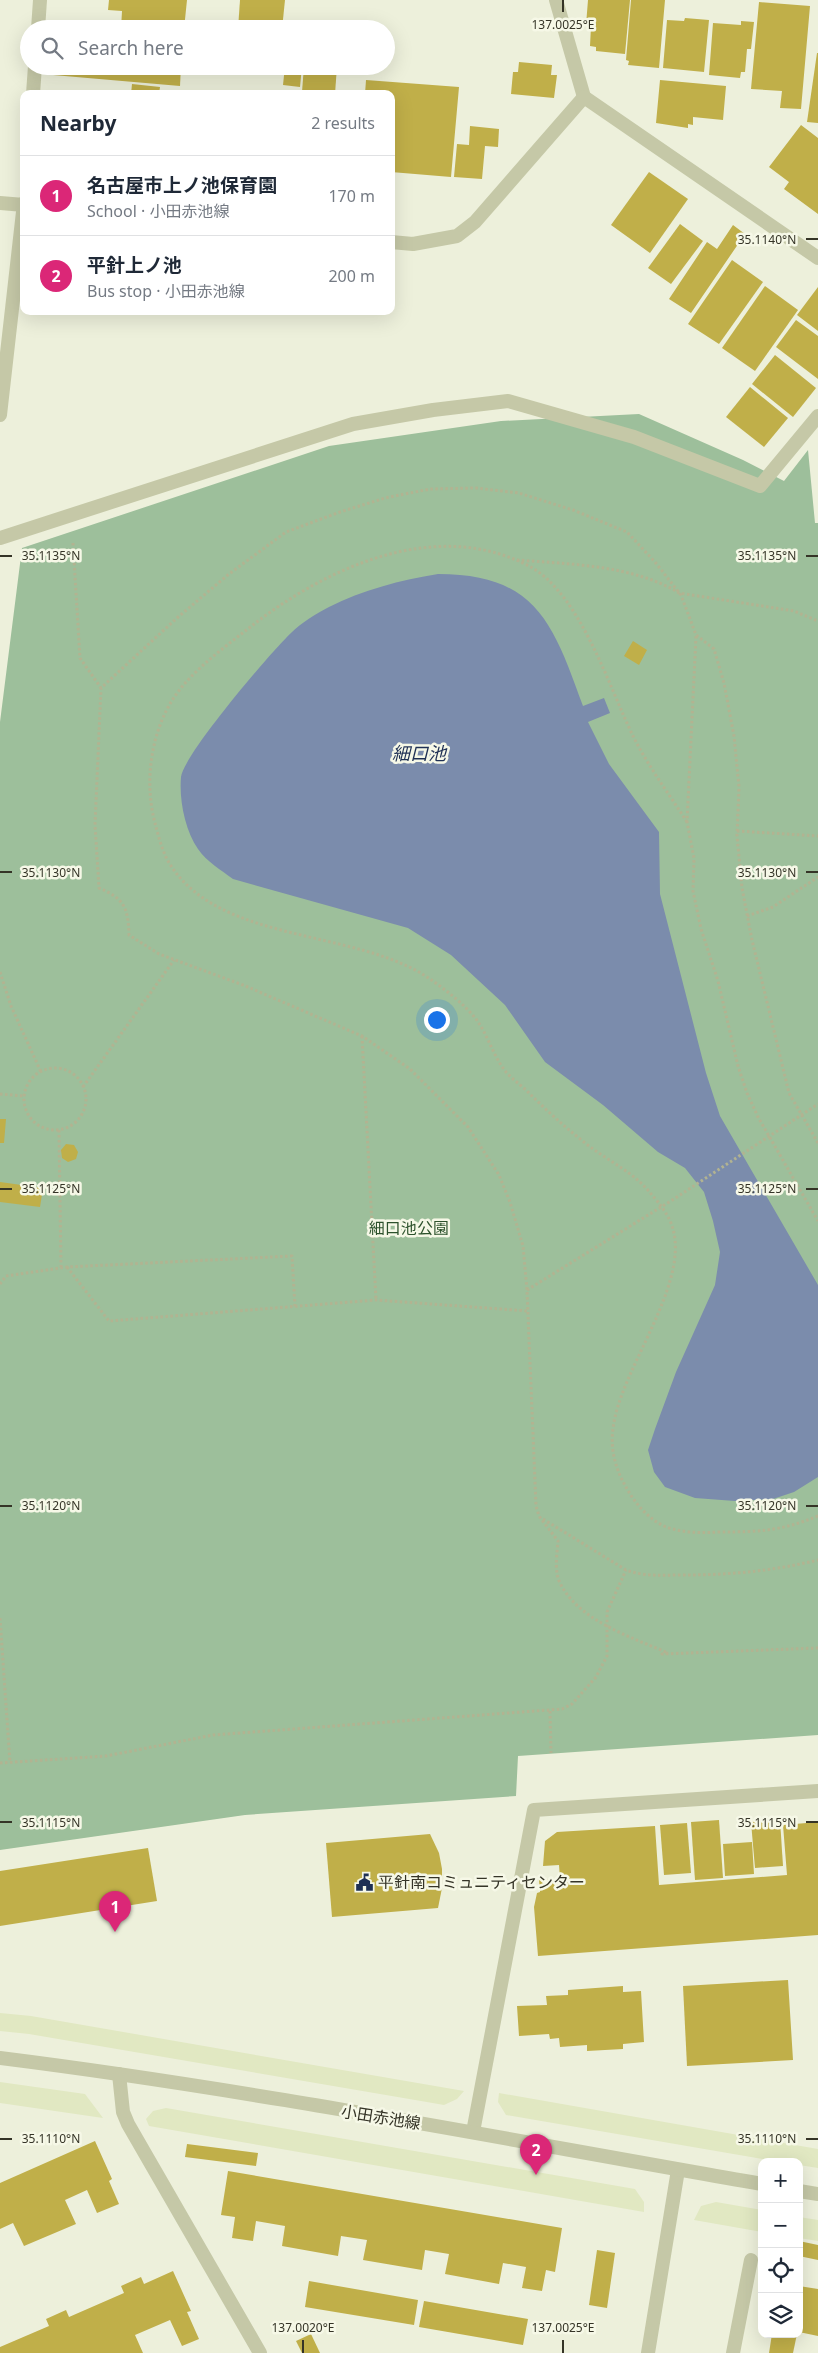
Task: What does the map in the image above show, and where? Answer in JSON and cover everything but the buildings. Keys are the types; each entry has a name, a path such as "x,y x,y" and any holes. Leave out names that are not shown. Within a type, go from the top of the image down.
{"street":[{"path":"39,20 40,0"},
{"path":"556,0 584,97 818,258"},
{"path":"33,90 34,75"},
{"path":"395,242 413,244 457,236 475,222 584,97"},
{"path":"0,203 20,204"},
{"path":"0,415 20,239"},
{"path":"0,538 353,424 433,410 508,401 634,437 760,486 818,416"},
{"path":"473,2132 534,1810 818,1790"},
{"name":"小田赤池線","path":"0,2058 119,2074 473,2132 758,2183"},
{"path":"119,2074 124,2112 128,2124 260,2353"},
{"path":"648,2353 678,2170"},
{"path":"803,2192 818,2194"},
{"path":"733,2353 751,2260"}],"path":[{"path":"101,688 176,618 229,574 286,532 349,509 430,489 476,488 519,493 573,510 627,532 655,562 679,593 690,615 696,635 687,822 694,858 693,891 702,930 718,981 738,1066 758,1117 818,1221"},
{"path":"72,514 80,658 101,688 95,825 99,888 113,894 128,911 129,934 159,954 243,984 362,1036 410,1069 468,1127 499,1175 510,1202 522,1246 527,1290 536,1506 539,1516 558,1541 556,1562 560,1582 577,1605 606,1625 668,1653 662,1654 818,1648"},
{"path":"687,822 635,741 603,668 572,610 555,587 534,569 502,554 468,548 440,547 357,563 327,577 268,614 196,673 179,691 160,726 150,770 151,807 167,859 190,885 206,899 252,921 383,956 410,966 430,979 476,1019 504,1070 590,1147 635,1176 673,1224 676,1244 674,1262 649,1336 618,1406 612,1430 615,1463 624,1484 635,1502 653,1519 665,1527 692,1533 758,1533 797,1525 818,1516"},
{"path":"514,560 594,567 662,582 679,593 794,611 818,620"},
{"path":"696,635 714,649 724,683 734,736 739,787 737,831 742,888 789,1093 818,1143"},
{"path":"737,831 818,836"},
{"path":"747,916 773,907 818,877"},
{"path":"83,1087 174,960"},
{"path":"0,972 11,1006 41,1072"},
{"path":"362,1036 376,1300"},
{"path":"55,1068 65,1070 74,1074 83,1087 86,1100 83,1111 78,1120 69,1126 59,1130 49,1130 39,1126 31,1119 25,1109 24,1096 30,1081 41,1072 55,1068"},
{"path":"0,1094 24,1096"},
{"path":"527,1290 674,1199 818,1104"},
{"path":"59,1130 60,1268"},
{"path":"0,1284 6,1276 67,1267 292,1256 295,1307"},
{"path":"67,1267 109,1321 376,1300 528,1311"},
{"path":"539,1516 552,1526 626,1570 641,1575 729,1575 783,1568 818,1560"},
{"path":"0,1763 106,1756 213,1735 562,1710 572,1704 596,1677 607,1656 609,1640 606,1625 612,1597 626,1570"},
{"path":"0,1618 10,1763"},
{"path":"550,1711 551,1753"}],"green space":[{"name":"細口池公園","path":"639,414 743,460 784,481 808,450 815,523 818,523 818,1735 518,1756 516,1796 245,1815 0,1850 0,722 22,548 329,446 501,421"}],"shaded area":[{"path":"0,2013 31,2016 464,2091 457,2099 444,2105 29,2034 0,2031"},
{"path":"0,2082 85,2094 103,2118 0,2103"},
{"path":"499,2093 818,2149 818,2168 803,2166 803,2158 758,2158 506,2115 498,2102"},
{"path":"166,2108 635,2189 644,2202 644,2212 149,2126 146,2119 153,2111"},
{"path":"716,2202 758,2209 758,2231 694,2220 701,2206"},
{"path":"803,2218 818,2220 818,2241 803,2239"}],"water":[{"name":"細口池","path":"438,574 471,576 498,583 519,594 536,609 550,628 562,651 583,706 604,698 610,713 588,722 609,764 659,832 660,894 706,1073 720,1116 818,1285 818,1477 794,1492 773,1499 735,1501 695,1498 665,1487 654,1472 648,1450 676,1372 715,1285 720,1252 704,1192 685,1168 658,1152 603,1105 545,1062 505,1005 451,955 408,928 233,879 214,866 198,849 186,824 181,795 181,777 186,765 212,726 248,681 295,629 319,612 355,596 382,586"}],"place":[{"name":"平針南コミュニティセンター","path":"364,1882"},
{"name":"名古屋市上ノ池保育園","path":"115,1932"},
{"name":"平針上ノ池","path":"536,2175"}]}
